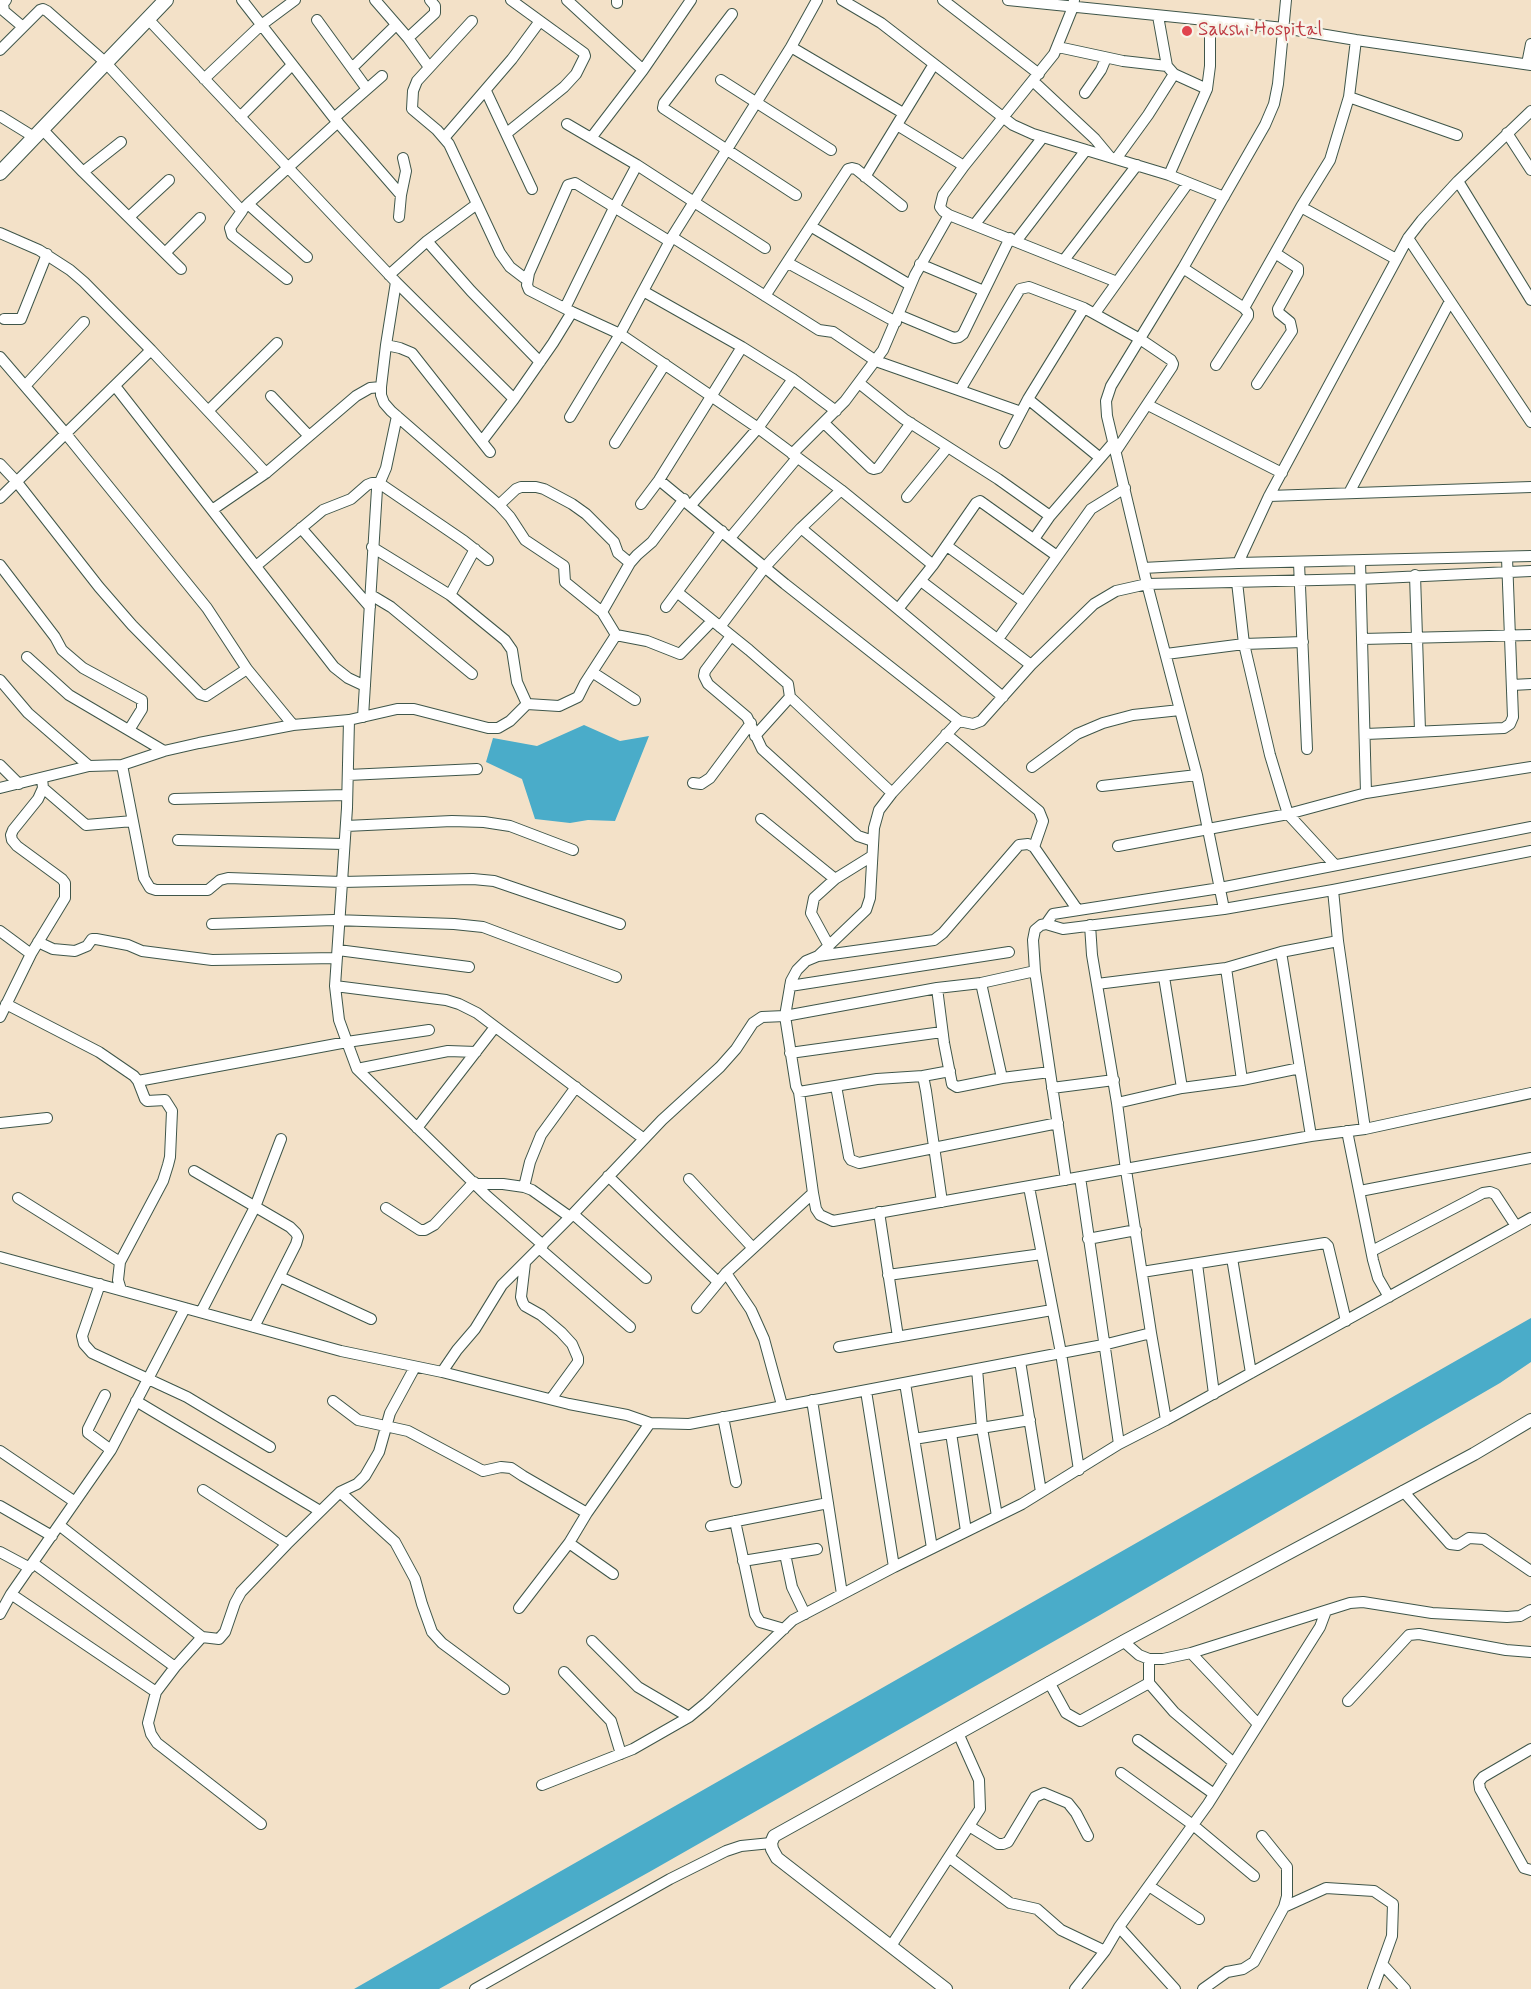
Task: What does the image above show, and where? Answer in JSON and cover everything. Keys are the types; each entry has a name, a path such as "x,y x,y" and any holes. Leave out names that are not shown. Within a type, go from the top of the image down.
{"main road":[{"path":"2,168 166,0"}],"street":[{"path":"6,0 3,4 4,11 23,28"},
{"path":"242,0 260,26 336,120 401,195"},
{"path":"204,79 260,26 295,0"},
{"path":"375,0 408,38 429,67"},
{"path":"408,38 435,13 435,6 430,0"},
{"path":"507,133 564,87 585,60 584,53 511,0"},
{"path":"567,0 643,70"},
{"path":"591,138 643,70 691,0"},
{"path":"570,417 620,334 670,240 695,203 791,47 817,0"},
{"path":"842,0 881,23 1002,117 1021,129 1169,175 1224,197"},
{"path":"943,0 1036,77 1113,158"},
{"path":"1008,0 1073,4 1158,16 1284,28 1529,64 1531,44"},
{"path":"1224,909 1197,775 1143,568 1106,401 1111,386 1183,268 1265,125 1274,104 1278,84 1286,0"},
{"path":"1073,4 1058,47 964,166 940,201 940,207 949,214 1117,282"},
{"path":"0,50 43,9 47,10 105,62 245,207 307,257"},
{"path":"732,14 664,104 663,108 796,195"},
{"path":"1158,16 1167,66 1174,74 1207,89"},
{"path":"148,19 393,278 514,399"},
{"path":"317,20 368,89"},
{"path":"472,21 414,86 412,108 444,138 504,260 527,280"},
{"path":"444,138 486,91 540,21"},
{"path":"1169,175 1207,89 1210,66 1210,21"},
{"path":"352,68 396,25"},
{"path":"1244,308 1330,160 1349,97 1356,40"},
{"path":"791,47 903,113"},
{"path":"1058,47 1106,58 1167,66"},
{"path":"1085,93 1101,70 1106,58"},
{"path":"865,177 934,64"},
{"path":"240,117 292,65"},
{"path":"1113,158 1148,115 1174,74"},
{"path":"287,280 232,235 230,228 245,207 288,168 382,76"},
{"path":"721,80 831,150"},
{"path":"486,91 532,189"},
{"path":"1349,97 1457,135"},
{"path":"1238,563 1269,496 1408,238 1458,181 1531,111"},
{"path":"0,116 38,133 83,172 181,269"},
{"path":"567,124 638,165 765,248"},
{"path":"897,125 964,166"},
{"path":"1506,133 1531,170"},
{"path":"975,224 1043,137"},
{"path":"83,172 121,142"},
{"path":"788,263 897,318 954,338 959,337 963,334 984,291 1014,239 1086,150"},
{"path":"399,217 406,171 403,158"},
{"path":"482,441 540,362 569,310 614,208 638,165"},
{"path":"1064,260 1137,165"},
{"path":"765,296 848,169 856,169 902,206"},
{"path":"129,217 169,180"},
{"path":"1458,181 1531,300"},
{"path":"933,566 841,490 712,396 620,334 529,290 527,280 568,185 571,182 575,183 819,330 833,332 876,361 1021,412"},
{"path":"1095,313 1188,183"},
{"path":"477,204 427,241 393,278 381,394 384,403 397,416 499,505 510,517 525,540 561,563 565,570 565,582 602,612 616,635 647,641 680,654 716,624 801,528 841,490"},
{"path":"1301,207 1396,259"},
{"path":"730,538 795,456 836,411 876,361 886,344 920,264 949,214"},
{"path":"165,253 200,218"},
{"path":"812,226 910,285"},
{"path":"0,233 47,254 84,282 209,410 266,473"},
{"path":"1408,238 1450,301 1528,409 1531,422"},
{"path":"427,241 471,292 540,362"},
{"path":"1257,384 1292,331 1290,322 1279,313 1278,309 1298,273 1298,268 1276,253"},
{"path":"4,319 21,319 47,254"},
{"path":"920,264 984,291"},
{"path":"1183,268 1244,308 1248,313 1248,316 1216,365"},
{"path":"960,390 1020,288 1029,287 1095,313 1140,339 1173,364 1148,405 1115,446 1099,457 1050,516 1034,539"},
{"path":"643,291 742,347 793,379 836,411"},
{"path":"1349,493 1450,301"},
{"path":"1005,443 1028,399 1084,308"},
{"path":"25,386 84,322"},
{"path":"209,410 277,343"},
{"path":"386,345 400,348 412,354 490,452"},
{"path":"641,504 659,480 742,347"},
{"path":"0,498 151,350"},
{"path":"0,357 66,434 207,608 247,670 293,725"},
{"path":"615,443 665,364"},
{"path":"602,612 630,563 652,542 687,502 758,428 793,379"},
{"path":"859,383 911,423 947,448 1006,484 1050,516"},
{"path":"115,386 334,667 348,678 365,686"},
{"path":"212,510 266,473 364,391 381,387"},
{"path":"271,396 309,436"},
{"path":"1028,399 1099,457"},
{"path":"1148,405 1282,474"},
{"path":"363,717 371,595 372,547 379,483 386,468 397,416"},
{"path":"824,423 874,469 878,468 911,423"},
{"path":"908,497 947,448"},
{"path":"0,464 16,481 99,588 132,625 200,694 206,696 247,670"},
{"path":"659,480 959,721 976,724 981,722 1031,665 1094,604 1116,591 1147,584 1360,579 1531,571"},
{"path":"256,566 323,510 352,499 367,485 379,483 488,560"},
{"path":"499,505 516,489 521,487 544,489 586,514 614,542 618,553 630,563"},
{"path":"1269,496 1531,487"},
{"path":"998,639 1092,509 1125,488"},
{"path":"898,609 933,566 976,503 980,501 1057,556"},
{"path":"301,528 370,607"},
{"path":"801,528 1003,698"},
{"path":"666,607 722,531"},
{"path":"947,546 1024,602"},
{"path":"372,547 450,595 505,640 512,650 517,682 527,704"},
{"path":"450,595 475,549"},
{"path":"1143,568 1238,563 1531,556"},
{"path":"1366,734 1504,728 1510,724 1513,717 1507,558"},
{"path":"1360,561 1366,734 1366,793"},
{"path":"1299,563 1308,749"},
{"path":"0,565 62,650 83,668 142,700 142,709 128,730"},
{"path":"1415,575 1420,731"},
{"path":"921,581 1031,665"},
{"path":"1237,582 1244,644 1270,755 1288,814 1335,865"},
{"path":"677,592 788,684 790,697 892,793"},
{"path":"371,595 391,607 472,674"},
{"path":"0,788 19,784 42,783 89,766 122,765 164,751 293,725 349,720 397,709 414,709 488,728 498,728 510,721 527,704 559,706 578,697 616,635"},
{"path":"1362,639 1531,635"},
{"path":"731,636 705,671 704,676 708,684 747,717 762,749 858,836 873,841"},
{"path":"1166,654 1244,644 1303,642"},
{"path":"27,657 69,695 164,751"},
{"path":"592,672 635,700"},
{"path":"0,680 28,712 89,766"},
{"path":"1512,685 1531,684"},
{"path":"756,736 790,697"},
{"path":"1032,767 1078,734 1103,723 1133,715 1180,710"},
{"path":"349,720 346,826 336,986 338,1020 357,1069 541,1247 630,1328"},
{"path":"818,956 866,910 870,898 874,828 879,810 892,793 959,721"},
{"path":"693,783 701,784 710,778 751,722"},
{"path":"946,734 1039,811 1043,821 1034,847"},
{"path":"0,765 19,784"},
{"path":"122,765 144,878 150,888 156,890 208,890 220,880 228,878 342,882 494,881 620,924"},
{"path":"1118,846 1288,814 1366,793 1531,767"},
{"path":"348,776 477,769"},
{"path":"1102,786 1197,775"},
{"path":"42,783 86,825 133,821"},
{"path":"0,1017 31,954 65,898 65,883 17,846 12,840 11,835 38,799 42,783"},
{"path":"174,799 347,795"},
{"path":"760,819 835,880"},
{"path":"346,826 452,821 484,822 510,826 573,850"},
{"path":"1046,924 1053,914 1077,909 1220,888 1531,827"},
{"path":"178,840 344,844"},
{"path":"1077,909 1034,847 1028,844 1019,845 943,933 934,940 818,956 806,961 797,970 790,986 785,1016 796,1086 799,1092 813,1193 816,1209 820,1215 833,1221 1080,1176 1126,1170 1311,1136 1364,1129 1531,1093"},
{"path":"1066,1180 1036,971 1033,940 1035,930 1041,925 1046,924 1063,929 1224,909 1333,890 1531,850"},
{"path":"829,946 811,913 814,898 835,880 872,856"},
{"path":"1333,890 1338,941 1364,1129"},
{"path":"212,924 340,920 454,924 483,928 616,978"},
{"path":"1090,926 1092,955 1114,1080 1126,1170 1166,1420"},
{"path":"0,931 31,954"},
{"path":"38,942 54,949 75,952 87,946 92,939 96,939 128,944 142,951 212,960 338,954 469,967"},
{"path":"1098,984 1226,968 1282,952 1338,941"},
{"path":"790,986 1009,952"},
{"path":"1282,952 1311,1136"},
{"path":"1226,968 1242,1080"},
{"path":"442,1372 475,1329 502,1285 572,1216 644,1138 720,1067 736,1050 753,1023 762,1017 785,1016 1036,971"},
{"path":"1164,977 1182,1088"},
{"path":"981,982 1002,1078"},
{"path":"336,986 446,1000 477,1013 644,1138"},
{"path":"937,988 942,1032 952,1084 957,1087 1002,1078 1050,1072"},
{"path":"6,1004 99,1052 138,1081 147,1101 165,1100 172,1111 170,1157 163,1181 120,1262 118,1280 121,1290"},
{"path":"418,1128 495,1027"},
{"path":"138,1081 347,1042 429,1030"},
{"path":"790,1053 942,1032"},
{"path":"357,1069 448,1051 476,1052"},
{"path":"1117,1103 1182,1088 1242,1080 1300,1068"},
{"path":"799,1092 877,1079 922,1076 950,1071"},
{"path":"922,1076 926,1091 942,1202"},
{"path":"1052,1088 1114,1080"},
{"path":"836,1086 848,1157 859,1162 1058,1123"},
{"path":"524,1186 530,1162 541,1135 576,1087"},
{"path":"0,1123 47,1118"},
{"path":"1347,1131 1378,1278 1389,1297"},
{"path":"201,1312 256,1207 281,1139"},
{"path":"1360,1191 1531,1158"},
{"path":"194,1171 256,1207 296,1233 298,1238 254,1326"},
{"path":"608,1176 718,1282"},
{"path":"1080,1176 1103,1345 1119,1444"},
{"path":"689,1179 752,1247"},
{"path":"386,1208 420,1230 425,1230 434,1225 475,1183 524,1186 572,1216 646,1278"},
{"path":"1029,1186 1060,1353 1079,1470"},
{"path":"1372,1251 1483,1193 1490,1192 1495,1194 1516,1226"},
{"path":"697,1308 726,1273 752,1247 813,1193"},
{"path":"18,1198 120,1262"},
{"path":"878,1212 898,1337"},
{"path":"542,1785 633,1749 689,1717 793,1620 997,1516 1079,1470 1119,1444 1214,1394 1531,1218"},
{"path":"1088,1239 1136,1230"},
{"path":"1142,1272 1326,1243 1346,1321"},
{"path":"888,1275 1042,1254"},
{"path":"0,1257 341,1351 442,1372 650,1423 689,1424 1103,1345 1151,1333"},
{"path":"1232,1258 1251,1373"},
{"path":"524,1263 521,1297 525,1306 541,1315 561,1332 572,1344 578,1358 578,1362 551,1399"},
{"path":"1197,1264 1214,1394"},
{"path":"726,1273 751,1310 764,1339 782,1405"},
{"path":"280,1277 371,1319"},
{"path":"100,1284 82,1336 84,1344 92,1353 187,1397 270,1447"},
{"path":"2,1607 111,1450 185,1308"},
{"path":"839,1347 1052,1310"},
{"path":"1020,1361 1041,1492"},
{"path":"59,1525 202,1637 219,1639 225,1632 235,1603 242,1592 320,1510 340,1492 357,1484 365,1476 379,1452 385,1426 415,1367"},
{"path":"977,1369 982,1428 997,1516"},
{"path":"905,1383 932,1548"},
{"path":"866,1391 894,1567"},
{"path":"105,1395 88,1429 88,1434 111,1450"},
{"path":"812,1400 842,1594"},
{"path":"136,1401 320,1510"},
{"path":"333,1401 358,1420 408,1431 482,1471 501,1467 511,1468 587,1513"},
{"path":"723,1417 736,1482"},
{"path":"914,1440 1030,1420"},
{"path":"946,1989 778,1858 772,1849 771,1843 774,1836 1123,1641 1474,1454 1531,1420"},
{"path":"519,1608 569,1543 587,1513 650,1423"},
{"path":"952,1433 966,1531"},
{"path":"0,1451 75,1502"},
{"path":"203,1490 287,1544"},
{"path":"1402,1491 1450,1544 1458,1545 1470,1538 1484,1539 1531,1571"},
{"path":"340,1492 395,1542 415,1579 432,1632 442,1643 504,1689"},
{"path":"711,1526 828,1503"},
{"path":"0,1506 52,1536"},
{"path":"736,1522 755,1614 760,1622 784,1629"},
{"path":"569,1543 613,1574"},
{"path":"743,1561 817,1549"},
{"path":"0,1552 31,1565 175,1667"},
{"path":"784,1554 792,1587 804,1614"},
{"path":"11,1594 156,1692"},
{"path":"1123,1641 1139,1655 1149,1659 1163,1659 1326,1611 1350,1602 1363,1602 1432,1613 1507,1617 1520,1616 1531,1610"},
{"path":"1075,1989 1105,1951 1119,1927 1214,1794 1320,1627 1326,1611"},
{"path":"1348,1701 1409,1635 1419,1634 1506,1650 1531,1652"},
{"path":"202,1637 156,1692 148,1723 151,1734 156,1743 261,1824"},
{"path":"592,1641 638,1686 689,1717"},
{"path":"1191,1652 1258,1724"},
{"path":"1149,1659 1149,1683 1174,1712 1234,1763"},
{"path":"564,1672 611,1721 621,1754"},
{"path":"1049,1682 1066,1713 1080,1722 1149,1683"},
{"path":"892,1946 980,1809 978,1780 958,1733"},
{"path":"1138,1740 1214,1794"},
{"path":"1531,1749 1483,1777 1479,1782 1480,1789 1524,1868 1531,1870"},
{"path":"1121,1773 1193,1825 1254,1876"},
{"path":"969,1826 998,1844 1008,1842 1035,1797 1044,1793 1068,1803 1076,1813 1088,1836"},
{"path":"1203,1989 1227,1972 1243,1969 1254,1962 1284,1907 1287,1896 1287,1866 1262,1836"},
{"path":"474,1989 670,1879 726,1851 741,1846 771,1843"},
{"path":"950,1858 1007,1902 1037,1910 1060,1930 1105,1951"},
{"path":"1149,1886 1199,1919"},
{"path":"1284,1907 1326,1888 1374,1890 1393,1904 1392,1936 1373,1989"},
{"path":"1119,1927 1175,1989"},
{"path":"1382,1964 1405,1989"}],"water":[{"path":"584,725 620,741 649,736 615,821 588,820 570,823 535,819 522,779 486,762 493,738 537,746"},
{"path":"1531,1318 1531,1362 1500,1383 1100,1615 651,1871 439,1989 354,1989"}],"place":[{"name":"Sakshi Hospital","path":"1187,31"}]}
